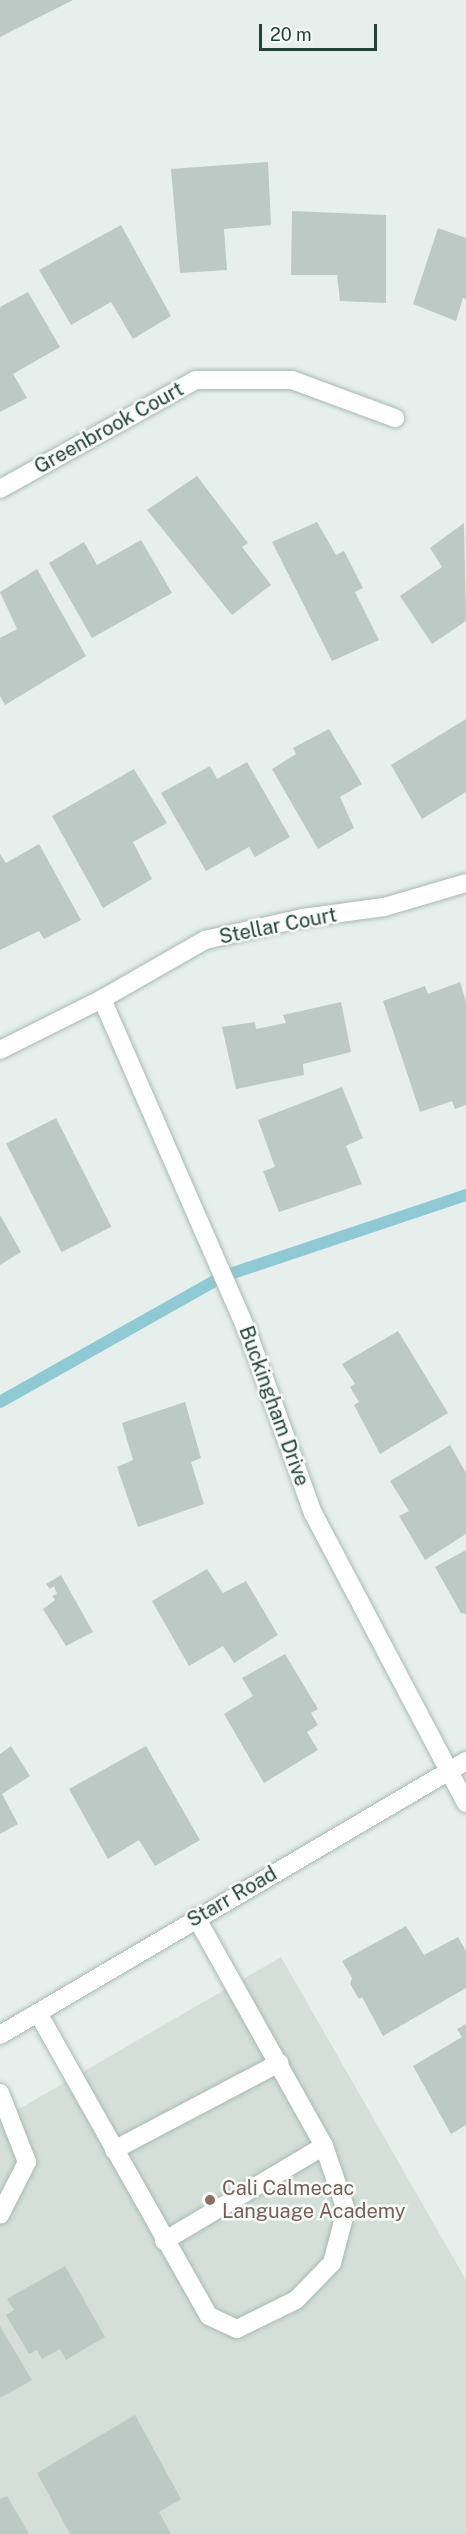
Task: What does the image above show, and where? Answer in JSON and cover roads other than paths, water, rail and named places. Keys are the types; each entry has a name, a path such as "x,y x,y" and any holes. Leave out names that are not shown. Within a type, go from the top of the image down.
{"street":[{"name":"Greenbrook Court","path":"0,489 196,380 245,377 292,380 395,417"},
{"name":"Stellar Court","path":"0,1050 102,999 205,940 303,918 384,908 466,883"},
{"name":"Buckingham Drive","path":"102,999 246,1328 313,1514 447,1772 466,1803"},
{"name":"Starr Road","path":"0,2035 196,1917 466,1761"},
{"path":"38,2013 164,2241 209,2316 237,2328 296,2300 332,2264 346,2210 324,2146 196,1917"},
{"path":"114,2150 279,2063"},
{"path":"0,2093 27,2162 0,2214"},
{"path":"164,2241 324,2146"}],"waterway":[{"path":"0,1402 224,1276 466,1195"}],"place":[{"name":"Cali Calmecac Language Academy","path":"210,2200"}]}
